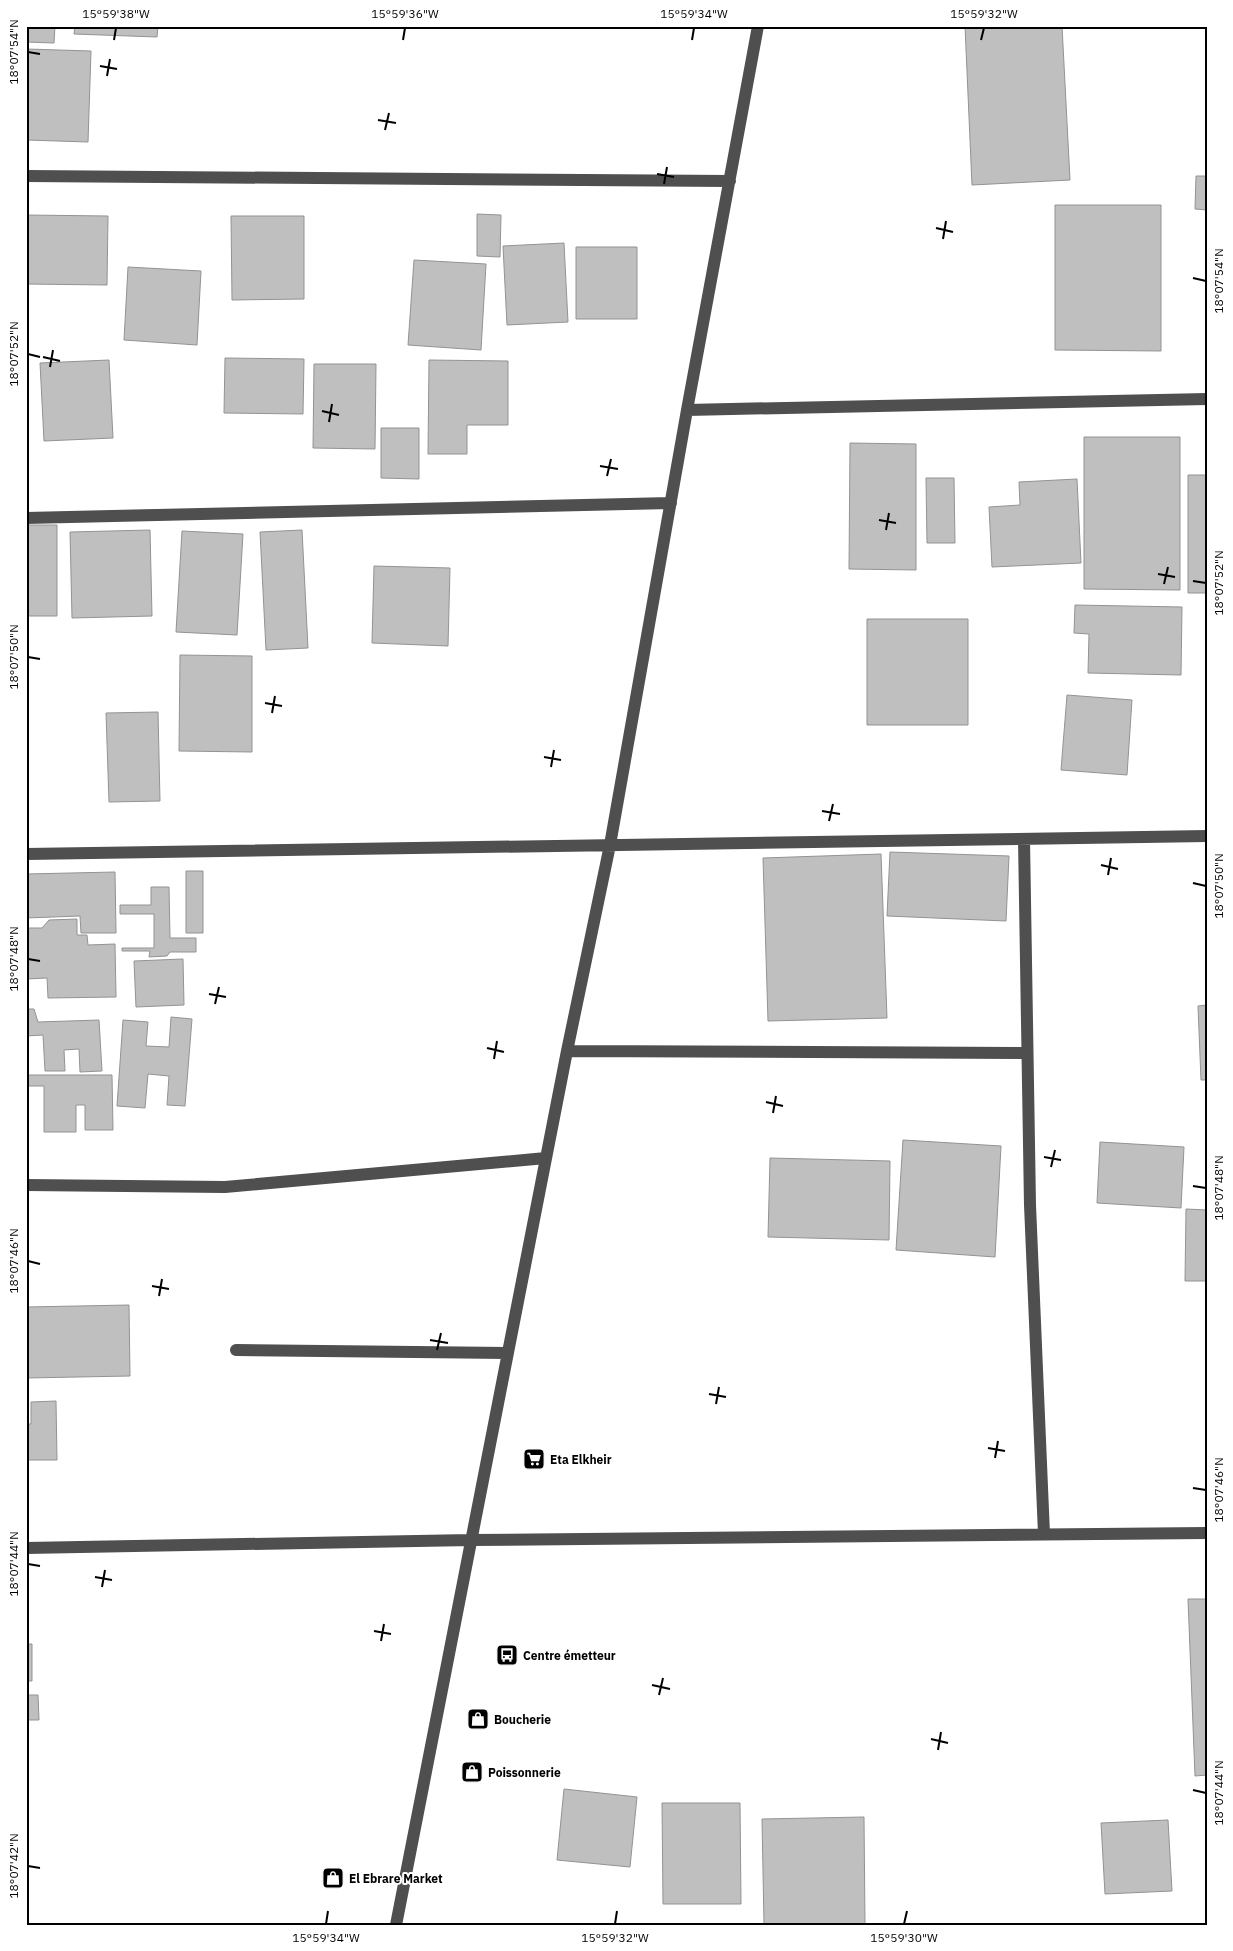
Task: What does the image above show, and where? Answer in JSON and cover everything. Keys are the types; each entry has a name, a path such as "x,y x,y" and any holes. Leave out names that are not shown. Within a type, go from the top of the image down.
{"street":[{"path":"396,1925 507,1353 610,845 687,410 758,26"},
{"path":"26,176 730,181"},
{"path":"687,410 1207,399"},
{"path":"26,518 671,503"},
{"path":"26,854 1207,836"},
{"path":"1024,838 1030,1205 1044,1534"},
{"path":"567,1051 1027,1053"},
{"path":"26,1184 225,1187 546,1158"},
{"path":"236,1350 507,1353"},
{"path":"26,1548 471,1540 1207,1533"}],"building":[{"path":"26,26 55,26 54,43 26,42"},
{"path":"75,26 158,26 157,37 74,34"},
{"path":"965,26 1062,26 1070,180 972,185"},
{"path":"27,49 91,51 88,142 26,140"},
{"path":"1196,176 1207,176 1207,210 1195,209"},
{"path":"1055,205 1161,205 1161,351 1055,350"},
{"path":"477,214 501,215 500,257 477,256"},
{"path":"26,215 108,216 107,285 26,284"},
{"path":"231,216 304,216 304,299 232,300"},
{"path":"564,243 568,322 507,325 503,246"},
{"path":"576,247 637,247 637,319 576,319"},
{"path":"414,260 486,264 481,350 408,345"},
{"path":"128,267 201,271 197,345 124,340"},
{"path":"225,358 304,359 303,414 224,413"},
{"path":"109,360 113,438 44,441 40,363"},
{"path":"429,360 508,361 508,425 467,425 467,454 428,454"},
{"path":"314,364 376,364 375,449 313,448"},
{"path":"381,428 419,428 419,479 381,478"},
{"path":"1084,437 1180,437 1180,590 1084,589"},
{"path":"850,443 916,444 916,570 849,569"},
{"path":"1188,475 1207,475 1207,593 1188,593"},
{"path":"926,478 954,478 955,543 927,543"},
{"path":"1077,479 1081,563 992,567 989,507 1020,505 1019,482"},
{"path":"26,525 57,525 57,616 26,616"},
{"path":"150,530 152,616 72,618 70,532"},
{"path":"302,530 308,648 266,650 260,532"},
{"path":"182,531 243,534 237,635 176,632"},
{"path":"374,566 450,568 448,646 372,643"},
{"path":"1075,605 1182,607 1181,675 1088,673 1089,634 1074,633"},
{"path":"867,619 968,619 968,725 867,725"},
{"path":"180,655 252,656 252,752 179,751"},
{"path":"1067,695 1132,700 1127,775 1061,770"},
{"path":"158,712 160,801 109,802 106,713"},
{"path":"890,852 1009,856 1006,921 887,916"},
{"path":"881,854 887,1018 768,1021 763,858"},
{"path":"186,871 203,871 203,933 186,933"},
{"path":"115,872 116,933 81,933 80,916 26,918 26,874"},
{"path":"151,887 169,887 170,938 196,938 196,952 170,952 167,956 149,957 150,951 122,951 122,948 154,948 154,914 120,914 120,905 151,905"},
{"path":"77,919 77,935 87,935 88,945 115,944 116,997 48,998 47,978 26,979 26,928 42,928 49,920"},
{"path":"183,959 184,1005 136,1007 134,961"},
{"path":"1207,1005 1207,1080 1201,1080 1198,1006"},
{"path":"26,1009 34,1009 38,1022 99,1020 102,1071 80,1072 79,1049 64,1050 65,1071 45,1071 43,1035 26,1036"},
{"path":"171,1017 192,1019 185,1106 167,1105 169,1076 148,1074 145,1108 117,1106 123,1020 148,1022 146,1046 169,1047"},
{"path":"26,1075 112,1075 113,1130 85,1130 85,1105 76,1105 76,1132 44,1132 44,1086 26,1086"},
{"path":"903,1140 1001,1146 995,1257 896,1250"},
{"path":"1100,1142 1184,1147 1181,1208 1097,1203"},
{"path":"770,1158 890,1161 889,1240 768,1237"},
{"path":"1186,1209 1207,1210 1207,1281 1185,1281"},
{"path":"129,1305 130,1376 26,1378 26,1307"},
{"path":"56,1401 57,1460 26,1460 26,1424 31,1424 31,1402"},
{"path":"1188,1599 1207,1599 1207,1775 1195,1776"},
{"path":"26,1644 32,1644 32,1681 26,1681"},
{"path":"26,1695 38,1695 39,1720 26,1720"},
{"path":"564,1789 637,1797 630,1867 557,1860"},
{"path":"662,1803 740,1803 741,1904 663,1904"},
{"path":"864,1817 865,1925 764,1925 762,1819"},
{"path":"1168,1820 1172,1891 1105,1894 1101,1823"}],"place":[{"name":"Eta Elkheir","path":"534,1459"},
{"name":"Centre émetteur","path":"507,1655"},
{"name":"Boucherie","path":"478,1719"},
{"name":"Poissonnerie","path":"472,1772"},
{"name":"El Ebrare Market","path":"333,1878"}]}
